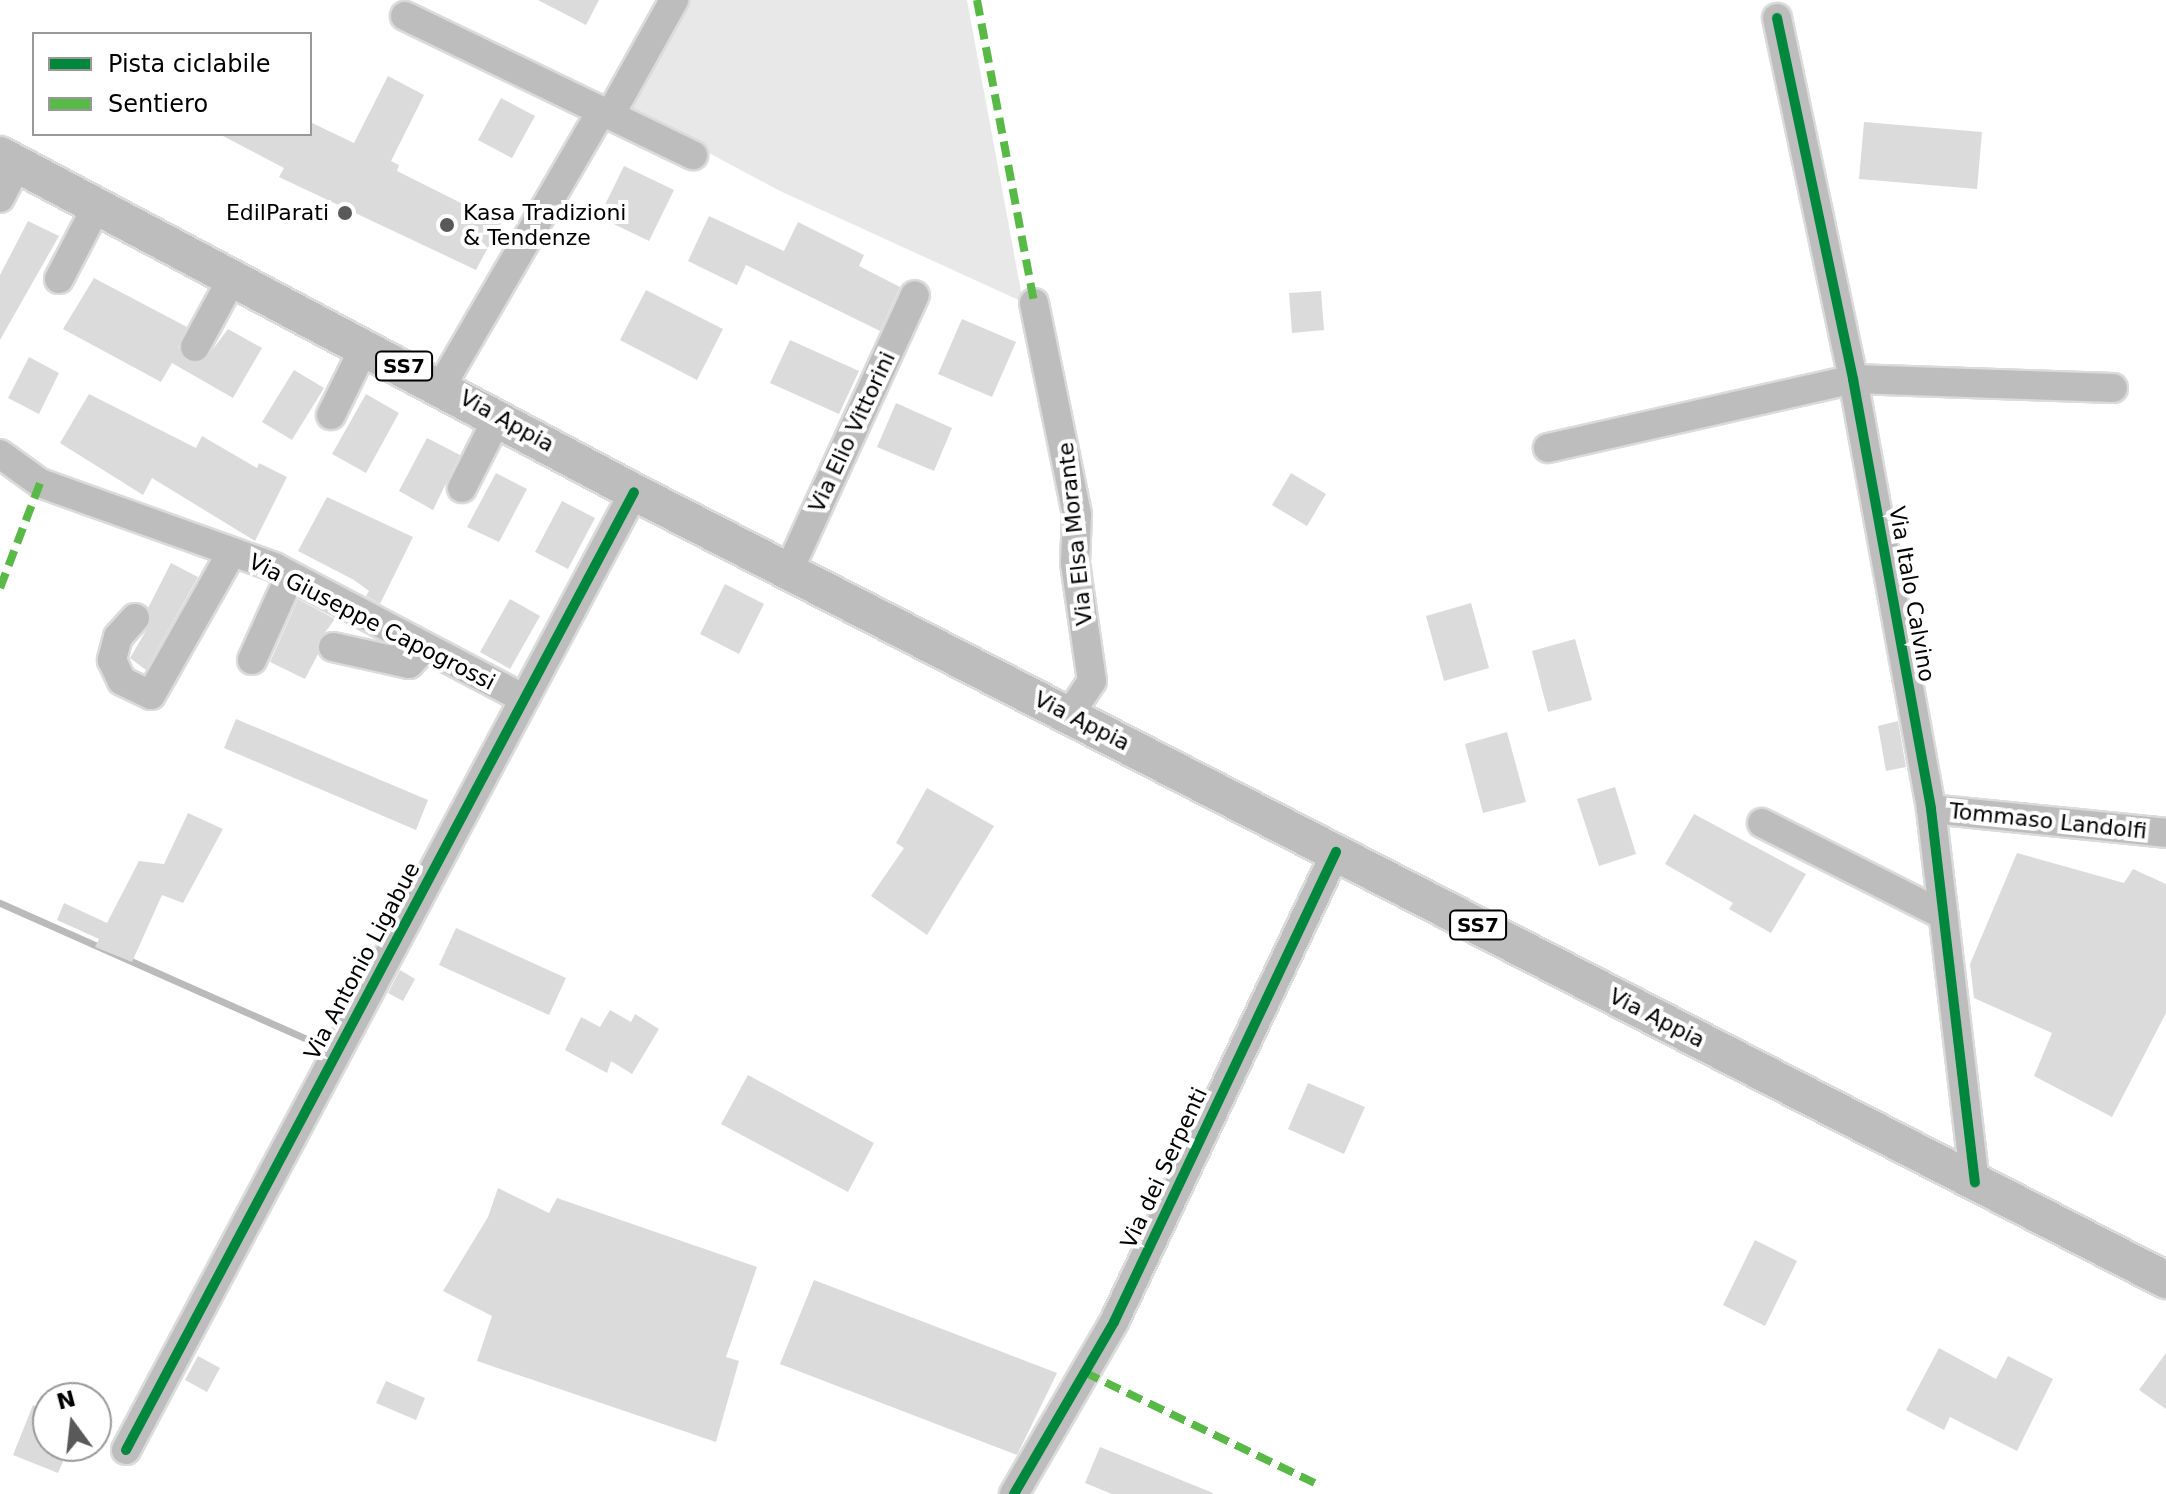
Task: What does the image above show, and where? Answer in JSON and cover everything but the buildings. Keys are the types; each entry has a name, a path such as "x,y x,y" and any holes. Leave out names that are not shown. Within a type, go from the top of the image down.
{"main road":[{"name":"Via Appia","path":"8,160 442,385 634,492 2166,1280"}],"street":[{"path":"442,385 600,113 614,108 674,0"},
{"path":"405,16 600,113 693,155"},
{"name":"Via Italo Calvino","path":"1777,18 1853,379 1931,809 1975,1182"},
{"path":"0,198 8,160"},
{"path":"59,279 97,206"},
{"path":"195,347 233,277"},
{"name":"Via Elio Vittorini","path":"789,570 915,295"},
{"name":"Via Elsa Morante","path":"1034,303 1077,515 1075,563 1092,681 1070,714"},
{"path":"331,415 365,346"},
{"path":"1548,448 1853,379 2113,388"},
{"path":"462,488 498,417"},
{"name":"Via Giuseppe Capogrossi","path":"0,454 40,483 290,576 524,699"},
{"name":"Via Antonio Ligabue","path":"126,1450 634,492"},
{"path":"135,618 118,637 112,660 122,681 151,695 232,552"},
{"path":"252,660 290,576"},
{"path":"333,647 409,664 425,647"},
{"name":"Tommaso Landolfi","path":"1931,809 2166,833"},
{"path":"1762,823 1943,915"},
{"name":"Via dei Serpenti","path":"1014,1494 1114,1322 1336,852"}],"shaded area":[{"path":"680,0 967,0 1023,302 780,191 623,107"}],"waterway":[{"path":"0,903 329,1049"}],"marked path":[{"path":"977,0 1034,303"},
{"path":"0,588 40,483"},
{"path":"1084,1372 1315,1483"}],"cycle path":[{"path":"1777,18 1853,379 1931,809 1975,1182"},
{"path":"126,1450 634,492"},
{"path":"1014,1494 1114,1322 1336,852"}],"place":[{"name":"EdilParati","path":"345,213"},
{"name":"Kasa Tradizioni & Tendenze","path":"447,225"}]}
